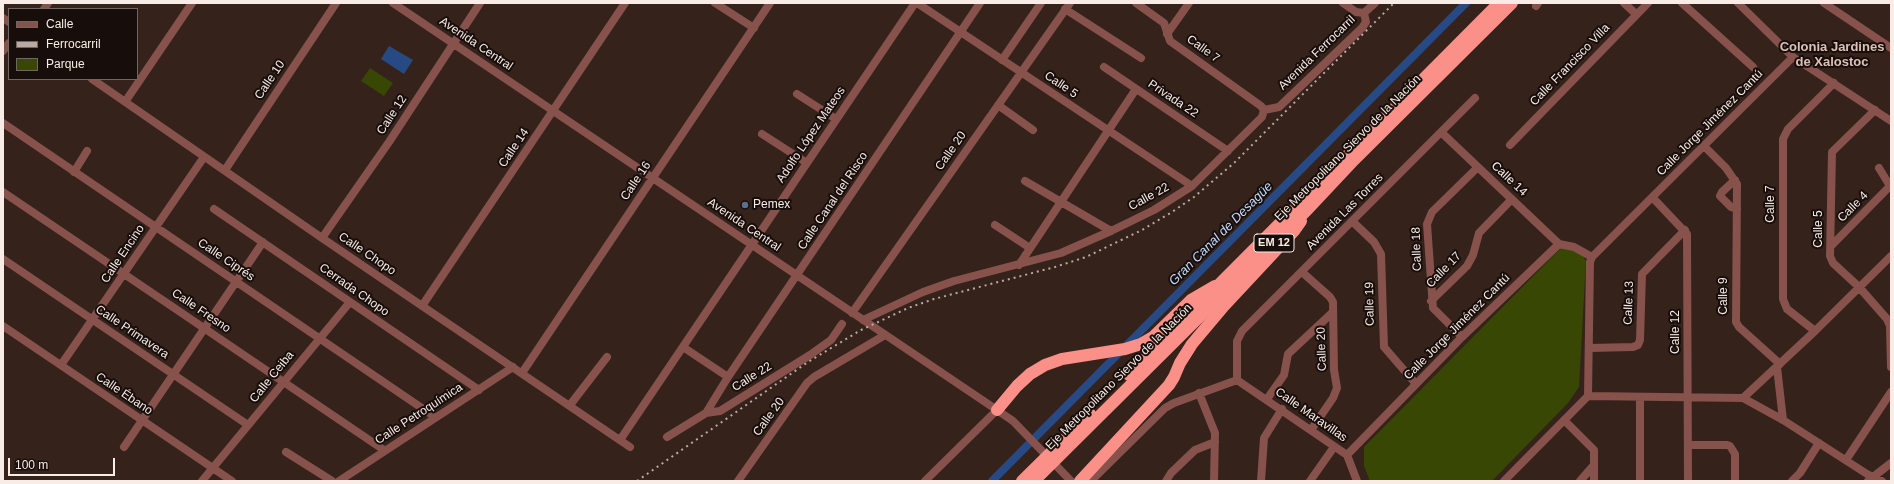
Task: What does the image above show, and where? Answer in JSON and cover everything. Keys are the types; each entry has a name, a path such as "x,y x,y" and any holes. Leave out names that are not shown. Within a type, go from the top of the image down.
{"highway":[{"name":"Eje Metropolitano Siervo de la Nación","path":"1022,481 1499,3"},
{"name":"Eje Metropolitano Siervo de la Nación","path":"1034,481 1308,209 1354,160 1512,3"},
{"path":"1080,481 1169,385 1192,344 1224,306 1294,231 1308,209"},
{"path":"997,410 1017,386 1030,374 1045,365 1062,359 1141,344 1153,337 1191,300 1220,283"}],"street":[{"path":"125,102 192,3"},
{"name":"Calle 10","path":"225,170 336,3"},
{"name":"Avenida Central","path":"393,3 1013,421 1071,481"},
{"name":"Calle 12","path":"322,238 389,142 452,43 480,3"},
{"name":"Calle 14","path":"422,306 625,3"},
{"path":"715,3 754,28"},
{"name":"Calle 16","path":"522,373 770,3"},
{"name":"Calle 5","path":"916,3 1192,186"},
{"name":"Adolfo López Mateos","path":"620,440 916,3"},
{"name":"Calle Canal del Risco","path":"706,413 728,376 798,275 980,3"},
{"path":"1002,60 1041,3"},
{"name":"Calle 7","path":"1136,3 1164,22 1170,41 1261,106 1264,110"},
{"path":"1167,34 1189,3"},
{"path":"1343,3 1356,12 1364,13"},
{"name":"Avenida Ferrocarril","path":"1264,110 1279,107 1365,25 1366,19 1364,13 1375,3"},
{"path":"1624,3 1636,14"},
{"name":"Calle Francisco Villa","path":"1510,145 1648,3"},
{"path":"1682,3 1753,67"},
{"path":"1738,3 1793,57 1891,121"},
{"path":"1824,3 1891,48"},
{"path":"1068,6 1141,58"},
{"name":"Calle 20","path":"852,313 1068,6"},
{"name":"Calle Jorge Jiménez Cantú","path":"1592,257 1653,198 1793,57"},
{"name":"Privada 22","path":"1104,67 1228,151"},
{"name":"Calle Chopo","path":"93,80 322,238 630,447"},
{"name":"Calle 7","path":"1816,331 1787,309 1783,299 1784,138 1788,129 1834,83"},
{"path":"1019,265 1136,89"},
{"path":"797,94 836,119"},
{"name":"Avenida Las Torres","path":"1237,380 1237,341 1240,334 1442,133 1475,98"},
{"path":"998,106 1033,130"},
{"name":"Calle 22","path":"863,320 923,292 954,281 1061,253 1111,231 1170,201 1192,186 1262,117 1264,110"},
{"name":"Calle 5","path":"1875,110 1832,152 1831,260 1859,287 1889,322 1891,367"},
{"name":"Calle Ciprés","path":"3,123 318,339 435,417"},
{"name":"Calle 14","path":"1442,133 1559,244"},
{"path":"762,134 807,163"},
{"path":"1704,146 1735,180 1722,192 1720,196 1731,207 1737,209"},
{"path":"74,172 87,151"},
{"name":"Calle Encino","path":"61,365 204,157"},
{"name":"Calle 18","path":"1462,338 1434,310 1431,301 1427,224 1428,217 1478,167"},
{"path":"1879,168 1890,186"},
{"name":"Calle 9","path":"1735,180 1738,190 1736,322 1739,327 1778,366"},
{"path":"1025,181 1111,231"},
{"name":"Calle 4","path":"1831,246 1890,186"},
{"name":"Calle Fresno","path":"3,192 384,450"},
{"path":"1653,198 1685,230"},
{"name":"Calle 17","path":"1431,301 1467,266 1473,255 1479,232 1512,199"},
{"name":"Cerrada Chopo","path":"214,209 479,390"},
{"name":"Calle 19","path":"1353,222 1374,242 1381,254 1384,347 1416,384"},
{"path":"1831,223 1847,230"},
{"path":"995,225 1030,248"},
{"name":"Calle 12","path":"1685,230 1688,238 1688,481"},
{"name":"Calle 13","path":"1590,348 1633,347 1638,345 1640,340 1642,274 1685,230"},
{"path":"124,447 263,242"},
{"path":"1504,481 1588,396 1590,348 1590,262 1592,257 1574,247 1559,244"},
{"name":"Calle Jorge Jiménez Cantú","path":"1347,455 1462,338 1559,244"},
{"path":"1742,398 1816,331 1891,256"},
{"name":"Calle Primavera","path":"3,259 248,425"},
{"name":"Calle 20","path":"1302,272 1332,300 1333,312 1334,370 1337,388 1311,430"},
{"name":"Calle Ceiba","path":"202,481 283,381 350,302"},
{"path":"1267,399 1284,375 1288,354 1333,312"},
{"name":"Calle 22","path":"667,437 706,413 720,411 810,355 831,340 842,324"},
{"name":"Calle Ébano","path":"3,326 232,481"},
{"name":"Calle 20","path":"738,481 807,383 814,377 885,335"},
{"path":"684,347 728,376"},
{"path":"570,405 607,356"},
{"path":"1778,366 1782,420"},
{"name":"Calle Petroquímica","path":"339,481 384,450 513,367"},
{"path":"1091,481 1165,408 1199,393 1237,380"},
{"name":"Calle Maravillas","path":"1237,380 1282,409 1347,455 1357,481"},
{"path":"1846,460 1891,392"},
{"path":"1199,393 1212,424 1215,442 1214,481"},
{"path":"1588,396 1742,398 1782,420 1846,460 1871,478 1882,481"},
{"path":"1640,397 1640,481"},
{"path":"1261,481 1264,438 1282,409"},
{"path":"925,481 997,410"},
{"path":"1564,420 1594,450 1594,481"},
{"path":"1166,481 1171,473 1196,450 1215,442"},
{"path":"1792,481 1800,473 1819,443"},
{"path":"1688,445 1730,446 1735,454 1735,481"},
{"path":"1310,481 1334,447"},
{"path":"286,452 332,481"},
{"path":"1871,478 1891,463"},
{"path":"1580,481 1594,465"}],"green space":[{"path":"370,68 393,83 384,96 361,81"},
{"path":"1562,247 1581,252 1586,261 1579,387 1568,403 1492,481 1370,481 1364,466 1364,447"}],"water":[{"path":"389,46 413,60 404,74 381,59"}],"waterway":[{"name":"Gran Canal de Desagüe","path":"992,481 1466,3"}],"railway":[{"path":"637,481 808,362 861,330 908,308 934,299 1055,267 1086,257 1142,230 1172,212 1194,197 1234,163 1394,3"}],"place":[{"name":"Pemex","path":"745,205"}],"district":[{"name":"Colonia Jardines de Xalostoc","path":"1832,54"}]}
